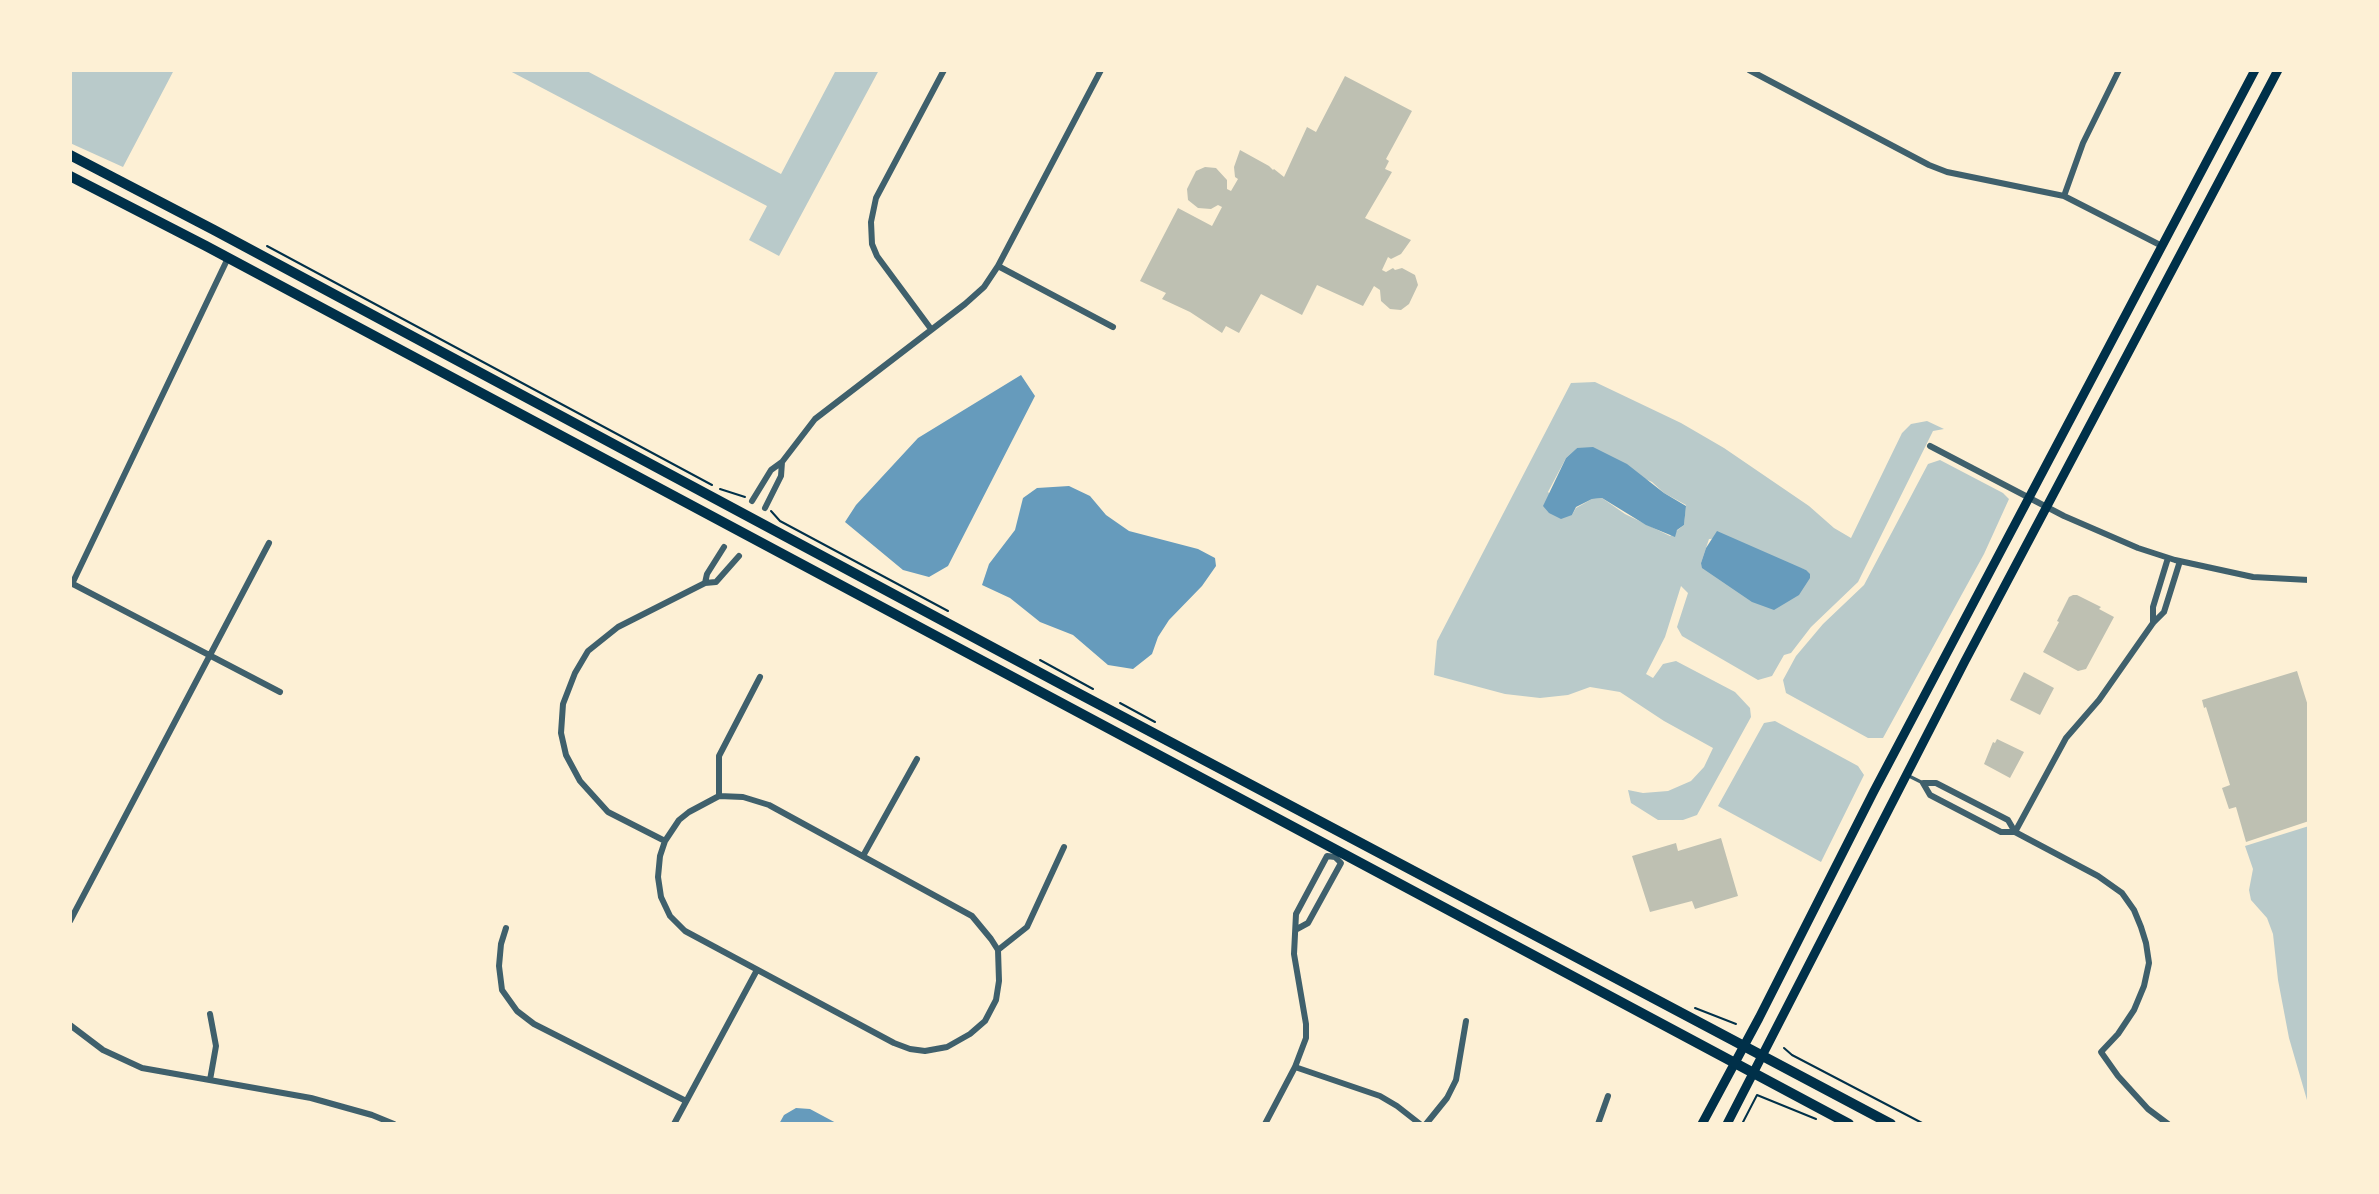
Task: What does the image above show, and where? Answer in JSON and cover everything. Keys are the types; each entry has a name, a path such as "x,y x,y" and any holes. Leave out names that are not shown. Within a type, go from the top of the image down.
{"main road":[{"path":"1702,1124 1874,791 2255,70"},
{"path":"1727,1124 2047,507 2278,70"},
{"path":"70,155 1891,1124"},
{"path":"70,176 228,258 1337,854 1849,1124"}],"street":[{"path":"931,330 877,256 872,244 870,222 876,198 944,70"},
{"path":"752,502 771,470 782,463 815,419 975,296 998,266 1101,70"},
{"path":"1749,70 1929,165 2064,196 2162,246"},
{"path":"2064,196 2086,136 2119,70"},
{"path":"228,258 71,583 280,692"},
{"path":"998,266 1113,327"},
{"path":"1930,446 2047,507 2119,540 2168,558 2253,577 2309,580"},
{"path":"768,510 781,476 782,463"},
{"path":"70,921 269,543"},
{"path":"705,583 707,574 724,547"},
{"path":"664,841 608,812 580,782 566,755 561,733 563,704 575,673 588,651 618,627 705,583 716,582 740,556"},
{"path":"2153,624 2153,607 2168,558"},
{"path":"2015,832 2066,738 2099,700 2164,612 2180,561"},
{"path":"719,796 719,756 760,677"},
{"path":"863,856 918,759"},
{"path":"1923,783 1936,783 2008,820 2015,832"},
{"path":"1923,783 1930,795 2001,832 2015,832 2098,876 2122,893 2134,910 2146,943 2149,963 2144,986 2134,1010 2118,1034 2101,1052 2118,1076 2148,1109 2160,1121 2168,1124"},
{"path":"719,796 743,797 769,805 972,916 998,950 999,981 991,1011 978,1028 955,1044 925,1051 910,1049 696,939 670,916 661,897 657,877 664,841 679,820 719,796"},
{"path":"1337,854 1346,836"},
{"path":"998,950 1027,927 1064,847"},
{"path":"1297,929 1308,923 1341,863 1337,854"},
{"path":"1265,1124 1304,1046 1306,1024 1294,954 1296,914 1326,856 1337,854"},
{"path":"506,928 500,944 499,966 502,990 516,1011 534,1024 686,1101"},
{"path":"674,1124 757,970"},
{"path":"210,1014 216,1046 210,1080"},
{"path":"1426,1124 1447,1098 1456,1080 1466,1021"},
{"path":"70,1025 103,1050 142,1068 311,1098 390,1123"},
{"path":"1295,1067 1380,1096 1397,1105 1420,1124"},
{"path":"1598,1124 1608,1096"}],"lane":[{"path":"1907,775 1923,783"}],"path":[{"path":"768,510 780,521 939,606"},
{"path":"1784,1048 1792,1055 1924,1124"},
{"path":"1742,1124 1757,1095 1822,1121"}],"shaded area":[{"path":"70,70 174,70 123,167 70,143"},
{"path":"508,70 585,70 781,174 836,70 879,70 779,256 749,240 767,206"},
{"path":"1595,382 1681,423 1724,448 1851,538 1902,433 1911,424 1927,421 1944,429 1933,431 1858,582 1811,627 1791,653 1784,655 1772,676 1758,680 1682,636 1677,627 1688,593 1681,586 1665,637 1646,674 1653,678 1663,664 1676,661 1735,692 1750,708 1751,717 1697,815 1683,820 1658,820 1631,803 1628,790 1643,793 1668,791 1691,781 1704,767 1713,748 1664,721 1620,692 1590,687 1568,695 1540,698 1505,694 1434,675 1437,641 1571,383","holes":["1577,448 1652,482 1664,493 1686,505 1684,525 1670,536 1625,514 1602,498 1592,499 1576,508 1572,515 1548,492 1566,458","1730,538 1797,567 1806,570 1701,563 1709,539"]},
{"path":"1940,460 2003,493 2009,499 1984,554 1883,738 1868,738 1786,693 1783,680 1796,656 1823,624 1864,585 1928,464"},
{"path":"1775,721 1858,766 1864,775 1821,862 1718,806 1764,723"},
{"path":"2309,826 2309,1107 2289,1038 2273,934 2267,918 2251,900 2249,890 2253,869 2245,846"}],"water":[{"path":"1021,375 1035,396 948,566 929,577 903,570 845,522 856,505 918,438"},
{"path":"1593,447 1627,464 1664,493 1686,506 1684,525 1677,530 1675,537 1646,525 1602,498 1592,499 1576,507 1572,515 1561,519 1549,513 1543,506 1566,458 1577,448"},
{"path":"1069,486 1090,496 1106,515 1129,531 1198,549 1215,558 1216,566 1202,586 1169,620 1158,637 1152,654 1133,669 1108,665 1073,635 1040,622 1010,598 982,585 989,564 1015,530 1023,498 1037,488"},
{"path":"1717,531 1806,570 1810,578 1799,595 1774,610 1752,602 1702,568 1706,548"},
{"path":"796,1108 810,1109 838,1124 779,1124 784,1115"}],"building":[{"path":"1345,76 1412,111 1386,159 1389,161 1385,169 1392,172 1365,218 1411,240 1401,254 1391,259 1388,257 1382,270 1386,272 1393,268 1402,268 1415,275 1418,285 1409,304 1401,310 1390,309 1381,301 1380,290 1374,286 1363,306 1317,285 1302,315 1261,294 1239,333 1226,326 1222,333 1190,312 1162,299 1166,293 1140,281 1178,208 1212,226 1222,207 1218,205 1211,209 1198,208 1188,200 1187,189 1196,171 1205,167 1216,168 1227,180 1227,189 1231,191 1238,179 1235,177 1234,167 1240,150 1284,177 1307,127 1316,132"},
{"path":"2073,595 2101,607 2099,609 2114,617 2086,669 2078,671 2043,652 2069,597"},
{"path":"2297,671 2309,709 2309,821 2246,842 2236,807 2229,809 2222,788 2230,785 2202,700"},
{"path":"2024,672 2054,688 2040,715 2010,700"},
{"path":"1997,739 2024,752 2010,778 1984,764 1993,742"},
{"path":"1721,838 1738,896 1695,909 1692,901 1650,912 1632,856 1676,843 1678,851"}]}
